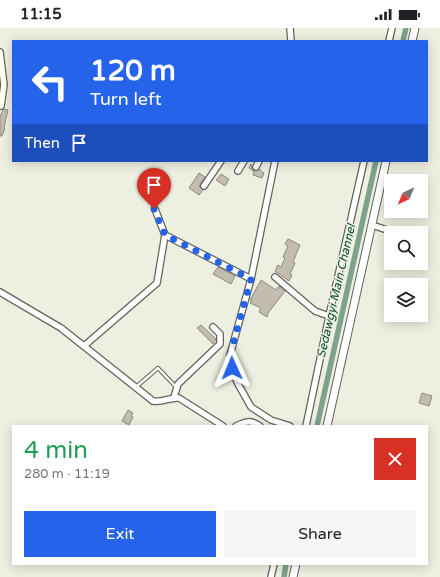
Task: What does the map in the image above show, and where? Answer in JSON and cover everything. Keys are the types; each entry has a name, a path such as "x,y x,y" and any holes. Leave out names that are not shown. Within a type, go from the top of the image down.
{"street":[{"path":"290,28 290,40"},
{"path":"389,40 392,28"},
{"path":"412,40 415,28"},
{"path":"0,52 4,85 1,106"},
{"path":"204,186 220,162"},
{"path":"238,171 243,162"},
{"path":"256,167 258,162"},
{"path":"276,162 251,279 230,355 232,368 243,394 251,407 271,420 287,425"},
{"path":"306,425 364,162"},
{"path":"327,425 386,162"},
{"path":"84,346 157,283 165,235 154,209"},
{"path":"372,225 384,229"},
{"path":"165,235 251,279"},
{"path":"275,277 319,314 329,316"},
{"path":"0,292 51,322 155,402 174,398 182,400 221,425"},
{"path":"174,398 176,387 220,344 221,337 213,326"},
{"path":"238,425 244,421 251,421 258,425"},
{"path":"271,577 274,565"},
{"path":"293,577 296,565"}],"lane":[{"path":"136,387 152,371 158,368 176,387"}],"building":[{"path":"3,109 8,110 5,128 2,136 0,136 0,117"},
{"path":"251,164 254,171 259,169 264,173 262,178 253,175 254,172 249,168"},
{"path":"199,173 205,177 199,186 203,190 199,195 189,188"},
{"path":"221,174 229,179 225,186 216,180"},
{"path":"288,239 300,245 293,262 295,263 290,274 292,275 289,281 275,271 278,265 281,267 285,258 283,257 288,246 285,244"},
{"path":"218,267 235,276 231,284 213,274"},
{"path":"261,280 276,290 279,286 285,291 268,313 267,317 259,312 261,308 250,303 252,300 250,300"},
{"path":"201,325 216,339 213,344 197,328"},
{"path":"422,393 432,396 429,406 419,403"},
{"path":"128,410 133,413 131,416 133,417 129,425 122,421"}],"waterway":[{"name":"Sedawgyi Main Channel","path":"403,40 406,28"},
{"name":"Sedawgyi Main Channel","path":"317,425 376,162"},
{"name":"Sedawgyi Main Channel","path":"284,577 286,565"}],"route":[{"path":"154,209 165,235 251,279 230,355 232,368"}]}
